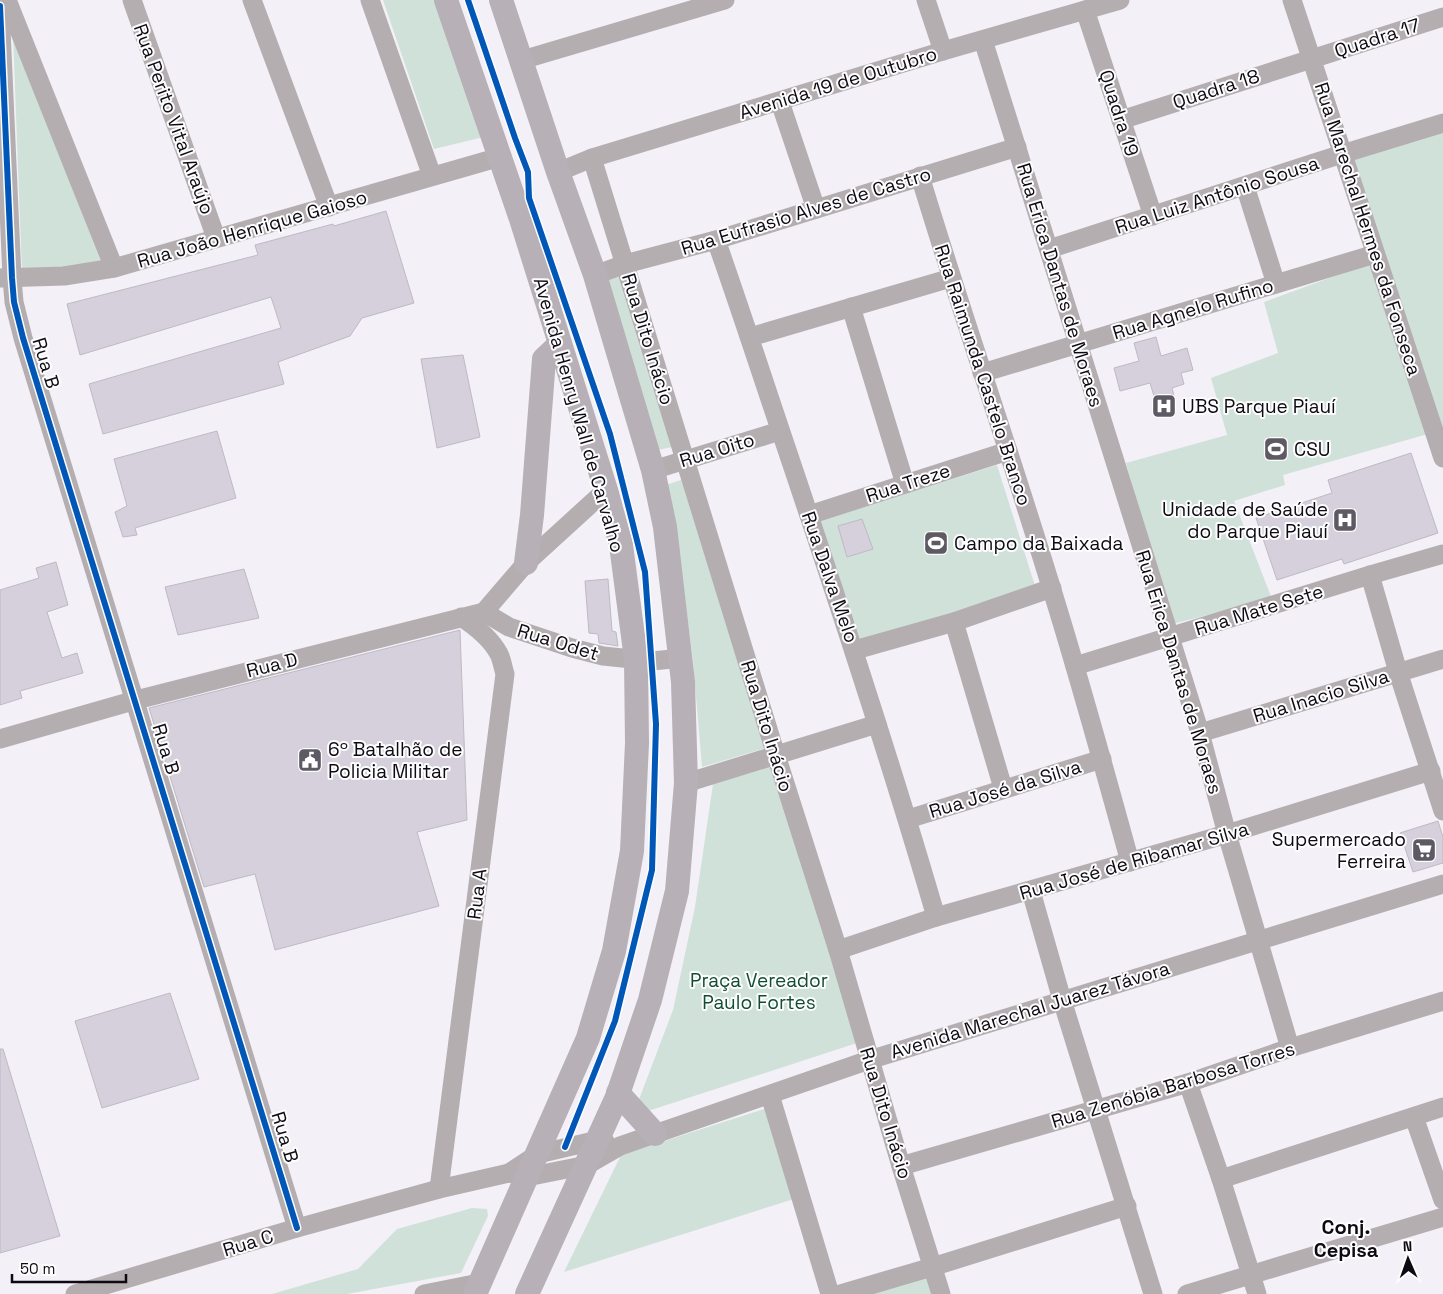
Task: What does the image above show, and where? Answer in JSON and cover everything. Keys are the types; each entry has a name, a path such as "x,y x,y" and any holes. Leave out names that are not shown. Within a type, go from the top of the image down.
{"main road":[{"name":"Avenida Henry Wall de Carvalho","path":"446,0 521,219 606,490 621,545 636,659 637,743 632,851 614,951 588,1038 538,1154 518,1175 477,1289"},
{"path":"501,0 558,172 595,275 653,470 665,527 683,682 686,783 675,901 650,1000 618,1093 609,1143 587,1166 528,1294"},
{"path":"526,563 532,515 544,358 560,344"},
{"path":"618,1093 655,1134"}],"street":[{"path":"7,0 114,268"},
{"name":"Rua Perito Vital Araújo","path":"132,0 216,238"},
{"path":"252,0 329,207"},
{"path":"370,0 432,176"},
{"path":"522,60 725,0"},
{"path":"926,0 943,51"},
{"name":"Avenida 19 de Outubro","path":"558,172 592,158 943,51 1120,0"},
{"name":"Rua Marechal Hermes da Fonseca","path":"1292,0 1443,458"},
{"name":"Rua B","path":"0,6 6,278 297,1228"},
{"name":"Quadra 19","path":"1085,10 1153,216"},
{"name":"Quadra 17","path":"1312,59 1443,17"},
{"name":"Rua Erica Dantas de Moraes","path":"983,40 1200,733 1227,834 1290,1048"},
{"name":"Quadra 18","path":"1121,120 1312,59"},
{"path":"780,102 816,209"},
{"name":"Rua Luiz Antônio Sousa","path":"1049,249 1443,123"},
{"name":"Rua Eufrasio Alves de Castro","path":"595,275 625,264 716,240 1017,147"},
{"name":"Rua João Henrique Gaioso","path":"6,278 64,276 114,268 500,157"},
{"name":"Rua Dito Inácio","path":"592,158 684,460 838,950 932,1268 942,1294"},
{"name":"Rua Raimunda Castelo Branco","path":"920,176 951,278 1052,588 1130,862"},
{"path":"1245,186 1276,284"},
{"name":"Rua Dalva Melo","path":"716,240 854,650 908,819 936,917"},
{"name":"Rua Agnelo Rufino","path":"982,373 1375,254"},
{"path":"750,337 951,278"},
{"path":"851,307 905,484"},
{"name":"Rua Oito","path":"653,470 780,431"},
{"name":"Rua Treze","path":"809,515 1008,451"},
{"path":"484,612 526,563 606,490"},
{"name":"Rua Mate Sete","path":"1075,666 1443,554"},
{"path":"1370,575 1398,672 1443,811"},
{"path":"854,650 954,622 1052,588"},
{"name":"Rua D","path":"0,739 136,700 484,612"},
{"name":"Rua Odet","path":"484,612 509,627 603,656 652,661 672,659 679,656"},
{"name":"Rua A","path":"439,1189 505,674 500,655 488,639 461,617"},
{"path":"954,622 1004,788"},
{"name":"Rua Inacio Silva","path":"1200,733 1443,659"},
{"path":"686,783 877,724"},
{"name":"Rua José da Silva","path":"908,819 1102,759"},
{"name":"Rua José de Ribamar Silva","path":"838,950 936,917 1227,834 1430,772"},
{"name":"Avenida Marechal Juarez Távora","path":"538,1154 655,1134 869,1060 1443,884"},
{"path":"1031,891 1062,1000 1153,1294"},
{"name":"Rua Zenóbia Barbosa Torres","path":"901,1166 1188,1083 1290,1048 1443,1002"},
{"path":"1188,1083 1221,1179 1257,1294"},
{"path":"770,1095 830,1294"},
{"path":"1221,1179 1443,1107"},
{"path":"1414,1117 1443,1200"},
{"name":"Rua C","path":"75,1294 96,1291 297,1228 439,1189 518,1175 587,1166"},
{"path":"840,1294 932,1268 1127,1206"},
{"path":"1187,1294 1443,1217"},
{"path":"424,1294 477,1289"}],"green space":[{"path":"383,0 440,0 488,136 434,149"},
{"path":"13,35 101,262 22,273"},
{"path":"1443,123 1443,444 1349,151"},
{"name":"CSU","path":"1365,265 1373,265 1428,434 1283,475 1285,485 1234,501 1272,599 1172,624 1126,463 1227,435 1211,378 1278,353 1264,302"},
{"path":"625,274 677,446 658,450 604,280"},
{"path":"997,465 1036,589 858,645 819,521"},
{"path":"684,479 769,747 702,767 693,661 678,542 666,485"},
{"name":"Praça Vereador Paulo Fortes","path":"773,766 860,1042 648,1111 638,1102 673,1010 695,907 713,784"},
{"path":"770,1107 797,1198 564,1272 621,1155"},
{"path":"472,1208 487,1209 488,1216 461,1273 347,1294 272,1294 358,1269 397,1229"},
{"path":"929,1275 935,1294 869,1294"}],"building":[{"path":"386,211 414,303 362,318 350,336 278,362 284,384 103,434 89,384 281,328 271,297 80,355 67,304 258,255 255,245"},
{"path":"1156,337 1161,356 1187,348 1193,370 1181,373 1184,384 1172,388 1175,400 1157,406 1150,383 1120,391 1114,368 1139,361 1134,343"},
{"path":"463,355 480,437 437,448 421,359"},
{"path":"217,431 236,498 135,528 137,535 123,537 115,512 127,506 114,459"},
{"name":"Unidade de Saúde do Parque Piauí","path":"1411,453 1438,533 1344,564 1342,559 1277,580 1256,518 1332,493 1328,480"},
{"path":"862,519 873,549 847,557 838,526"},
{"path":"56,562 68,605 47,612 62,658 77,653 83,673 20,691 22,698 0,705 0,590 39,578 36,568"},
{"path":"244,569 259,618 178,635 165,587"},
{"path":"608,579 612,631 616,632 618,646 599,643 598,634 589,633 585,581"},
{"name":"6º Batalhão de Policia Militar","path":"460,630 467,820 417,832 439,906 275,950 255,874 204,887 149,708"},
{"name":"Supermercado Ferreira","path":"1438,821 1443,837 1443,863 1413,872 1400,833"},
{"path":"170,993 199,1079 102,1108 75,1021"},
{"path":"0,1049 3,1049 60,1236 0,1253"}],"cycle path":[{"path":"468,0 528,172 529,198 610,434 645,572 656,724 652,870 615,1021 565,1147"},
{"path":"0,6 14,302 23,338 297,1228"}],"place":[{"name":"UBS Parque Piauí","path":"1164,406"},
{"name":"CSU","path":"1276,449"},
{"name":"Unidade de Saúde do Parque Piauí","path":"1345,520"},
{"name":"Campo da Baixada","path":"936,543"},
{"name":"6º Batalhão de Policia Militar","path":"310,760"},
{"name":"Supermercado Ferreira","path":"1424,850"}],"district":[{"name":"Conj. Cepisa","path":"1346,1238"}]}
